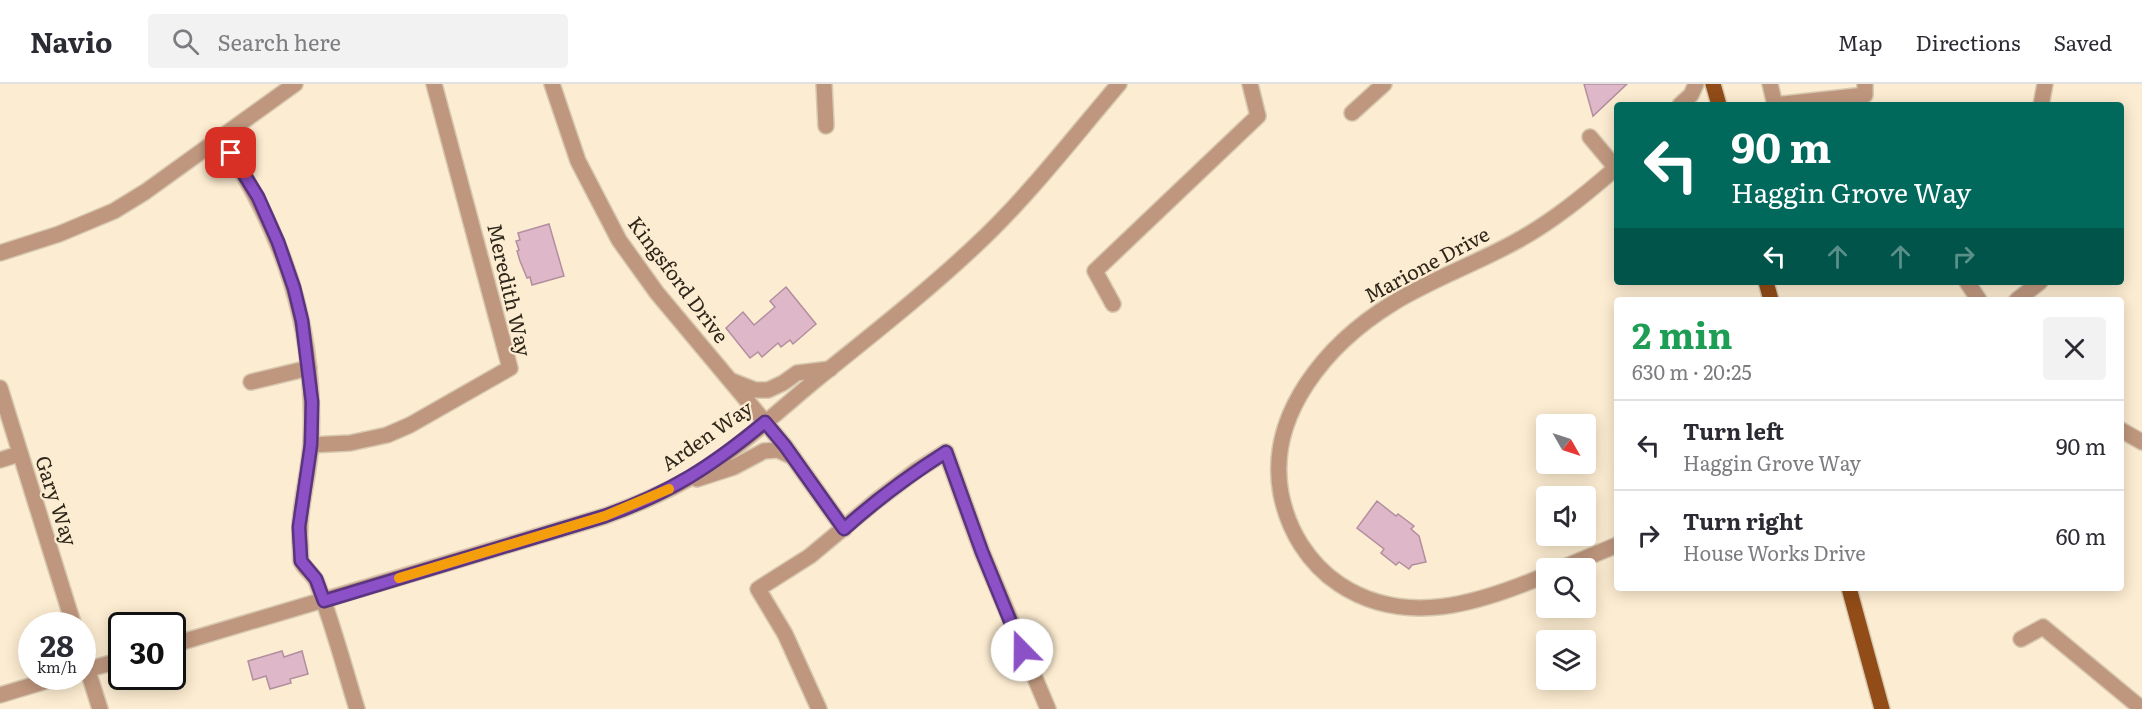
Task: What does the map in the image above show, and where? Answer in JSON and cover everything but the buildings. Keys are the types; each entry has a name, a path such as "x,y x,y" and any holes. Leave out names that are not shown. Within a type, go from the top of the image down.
{"main road":[{"path":"1713,84 1718,102"},
{"path":"1850,591 1881,709"}],"street":[{"path":"0,253 59,234 114,211 145,192 295,84"},
{"name":"Meredith Way","path":"311,445 351,443 387,435 410,425 510,368 434,84"},
{"name":"Kingsford Drive","path":"552,84 578,161 619,240 651,284 793,457 844,529"},
{"path":"824,84 826,126"},
{"name":"Arden Way","path":"186,641 605,516 642,502 679,483 724,456 975,247 1119,84"},
{"path":"1113,304 1095,271 1258,116 1250,84"},
{"path":"1352,113 1384,84"},
{"path":"1683,102 1691,95 1696,84"},
{"path":"1770,84 1774,102"},
{"path":"2042,102 2045,84"},
{"path":"1800,102 1865,94"},
{"path":"221,138 258,197 278,242 297,299 309,368 312,402 311,445 300,516 301,561 316,579 357,709"},
{"path":"1590,138 1614,164"},
{"name":"Marione Drive","path":"1536,579 1491,597 1444,607 1394,606 1360,595 1338,583 1319,568 1294,532 1283,506 1278,457 1282,433 1291,410 1307,383 1340,345 1365,323 1421,287 1516,242 1582,197 1614,170"},
{"path":"2021,297 2036,285"},
{"path":"251,382 309,368"},
{"path":"729,379 755,390 768,390 797,373 830,369"},
{"name":"Gary Way","path":"0,388 70,612"},
{"path":"2124,432 2142,442"},
{"path":"679,483 734,467 764,451 778,450 793,457"},
{"path":"819,709 785,634 758,589 810,556 876,501 917,470 946,452 982,552 1048,709"},
{"path":"0,460 20,454"},
{"path":"1587,558 1614,547"},
{"path":"2021,639 2043,627 2142,709"},
{"path":"0,695 18,690"},
{"path":"93,690 100,709"}],"slow traffic":[{"path":"399,578 605,516 669,489"}],"route":[{"path":"231,153 258,197 278,242 294,288 302,321 312,402 311,445 299,527 301,561 316,579 324,601 633,506 699,472 724,456 765,422 785,446 844,529 917,470 946,452 982,552 1022,650"}]}
